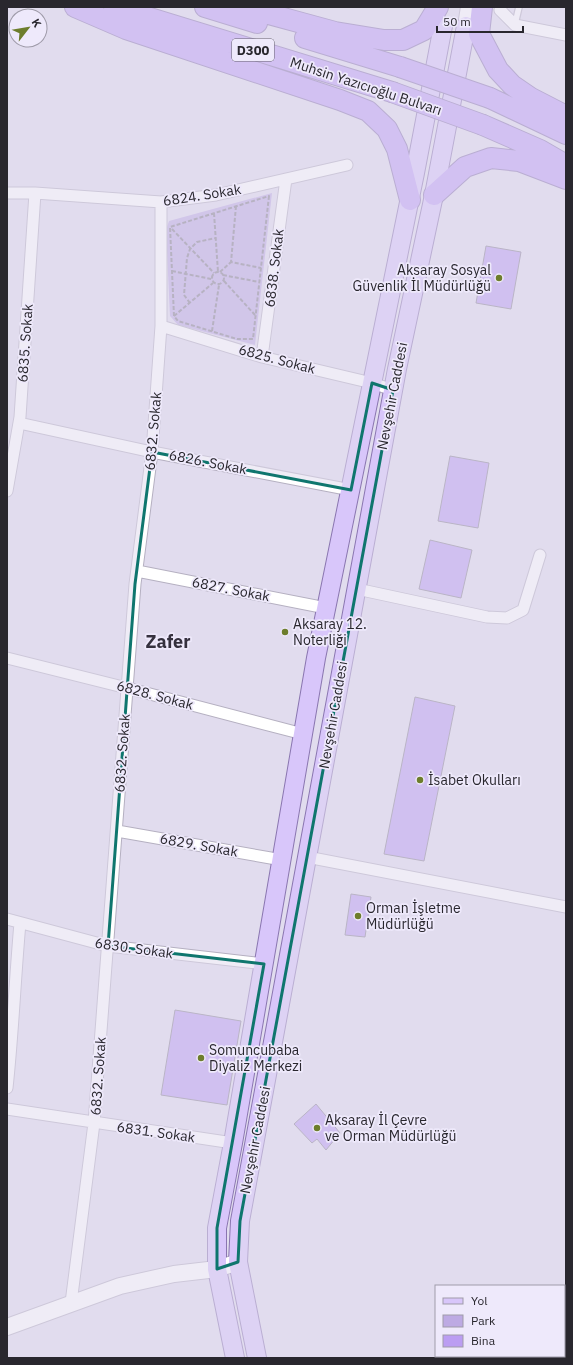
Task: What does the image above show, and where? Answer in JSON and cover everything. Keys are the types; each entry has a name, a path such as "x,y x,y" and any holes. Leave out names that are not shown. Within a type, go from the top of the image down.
{"highway":[{"path":"75,7 126,29 340,100 368,111 387,129 397,149 410,200"},
{"name":"Muhsin Yazıcıoğlu Bulvarı","path":"114,7 392,92 483,125 540,150 566,165"},
{"name":"Muhsin Yazıcıoğlu Bulvarı","path":"205,7 400,67 490,98 566,134"},
{"path":"243,7 335,32 384,40 403,40 424,30 441,16"},
{"path":"482,7 479,34 498,70 512,85 531,98 566,116"},
{"path":"434,195 465,167 491,158 519,161 566,180"}],"main road":[{"path":"441,16 446,7"},
{"path":"466,26 469,7"},
{"name":"Nevşehir Caddesi","path":"234,1358 217,1269 217,1228 326,608 410,200 441,16"},
{"name":"Nevşehir Caddesi","path":"257,1358 238,1262 240,1221 393,390 434,195 466,26"},
{"path":"7,1327 120,1286 174,1274 217,1269 238,1262"}],"street":[{"path":"501,7 500,10 515,25 566,34"},
{"name":"6824. Sokak","path":"7,193 35,193 160,202 216,195 347,165"},
{"name":"6838. Sokak","path":"262,357 286,179"},
{"name":"6835. Sokak","path":"7,491 19,423 35,193"},
{"name":"6832. Sokak","path":"71,1303 94,1123 136,571 152,452 161,326 160,202"},
{"name":"6825. Sokak","path":"161,326 262,357 372,383 393,390"},
{"name":"6826. Sokak","path":"19,423 152,452 350,490"},
{"path":"357,589 487,617 507,618 523,610 540,555"},
{"name":"6827. Sokak","path":"136,571 326,608"},
{"name":"6828. Sokak","path":"7,658 303,734"},
{"name":"6829. Sokak","path":"117,831 282,860"},
{"path":"307,857 566,907"},
{"name":"6830. Sokak","path":"7,919 108,946 264,964"},
{"path":"7,1088 12,1042 20,923"},
{"name":"6831. Sokak","path":"7,1109 233,1143"}],"lane":[{"path":"515,25 519,7"}],"path":[{"path":"269,196 252,339 237,339 212,332 178,321 174,316 170,227 269,196"},
{"path":"214,273 219,272 231,262 236,206"},
{"path":"214,213 219,272 223,275 259,282"},
{"path":"170,227 214,273"},
{"path":"190,303 184,295 187,258 190,249 197,242 216,238"},
{"path":"231,262 261,268"},
{"path":"172,271 211,279"},
{"path":"211,279 214,273"},
{"path":"223,275 224,281 255,315"},
{"path":"211,279 213,283 219,285"},
{"path":"212,332 219,285 224,281"},
{"path":"174,316 213,283"}],"highlighted area":[{"path":"372,383 393,390 240,1221 238,1262 217,1269 217,1228 264,964 108,946 135,584 152,452 351,490"}],"green space":[{"path":"272,193 255,345 178,325 170,316 166,230 169,221"}],"building":[{"name":"Aksaray Sosyal Güvenlik İl Müdürlüğü","path":"486,246 521,252 511,309 476,303"},
{"path":"450,456 489,463 478,528 438,521"},
{"path":"430,540 472,550 461,598 419,589"},
{"name":"İsabet Okulları","path":"415,697 455,706 424,861 384,854"},
{"name":"Orman İşletme Müdürlüğü","path":"351,894 371,897 365,937 345,935"},
{"name":"Somuncubaba Diyaliz Merkezi","path":"175,1010 241,1021 227,1105 161,1095"},
{"name":"Aksaray İl Çevre ve Orman Müdürlüğü","path":"316,1104 340,1133 326,1150 317,1139 312,1143 294,1124"}],"place":[{"name":"Aksaray Sosyal Güvenlik İl Müdürlüğü","path":"499,278"},
{"name":"Aksaray 12. Noterliği","path":"285,632"},
{"name":"İsabet Okulları","path":"420,780"},
{"name":"Orman İşletme Müdürlüğü","path":"358,916"},
{"name":"Somuncubaba Diyaliz Merkezi","path":"201,1058"},
{"name":"Aksaray İl Çevre ve Orman Müdürlüğü","path":"317,1128"}],"district":[{"name":"Zafer","path":"168,642"}]}
